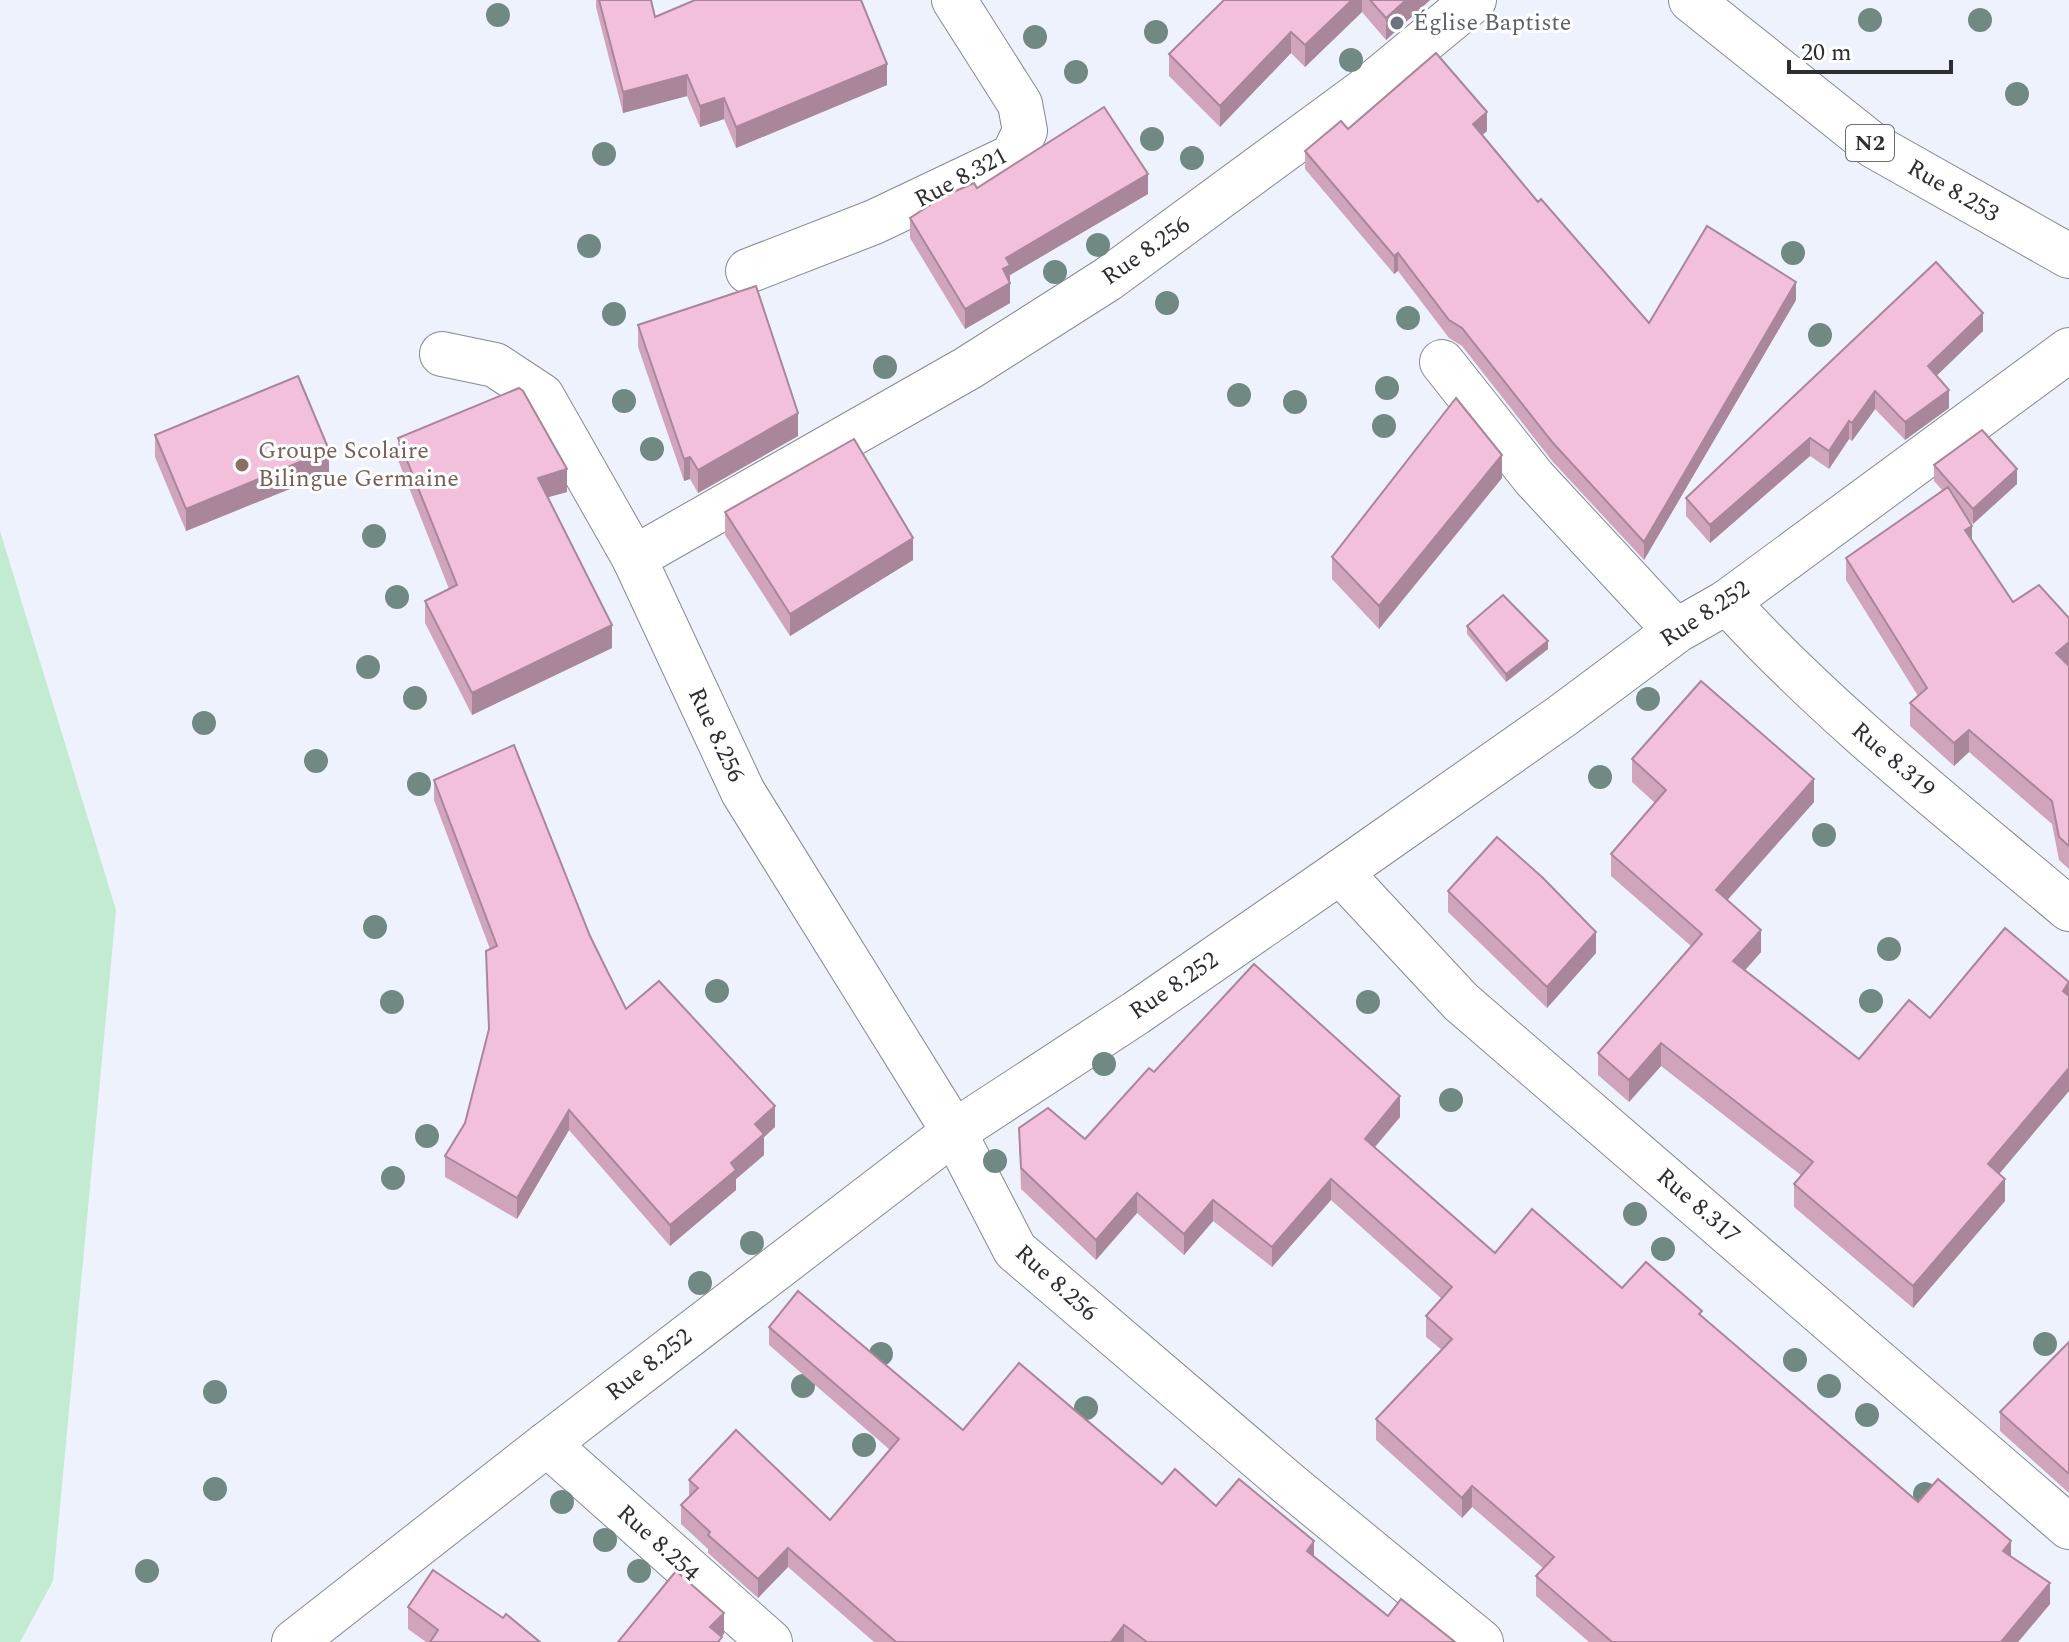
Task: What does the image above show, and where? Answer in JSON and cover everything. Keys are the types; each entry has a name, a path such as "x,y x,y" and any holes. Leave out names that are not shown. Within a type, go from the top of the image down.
{"main road":[{"name":"Rue 8.321","path":"748,271 874,222 1013,156 1025,131 1020,104 954,0"},
{"name":"Rue 8.256","path":"1474,0 1364,91 1108,279 968,368 634,558 743,792 954,1132 1015,1250 1290,1485 1481,1642"},
{"name":"Rue 8.253","path":"1691,0 1874,146 2069,256"},
{"name":"Rue 8.252","path":"294,1642 954,1132 1136,1013 1340,872 1562,716 1676,631 1727,602 2069,350"},
{"path":"442,354 495,365 542,396 634,558"},
{"path":"1442,362 1534,478 1676,631"},
{"name":"Rue 8.319","path":"1727,602 1771,650 1830,706 2069,909"},
{"name":"Rue 8.317","path":"1340,872 1461,1002 2069,1527"},
{"name":"Rue 8.254","path":"547,1444 770,1642"}],"green space":[{"path":"0,531 116,910 53,1581 20,1642 0,1642"}],"building":[{"path":"599,0 651,0 655,17 695,0 861,0 887,64 736,127 724,98 700,106 687,75 623,92"},
{"path":"1224,0 1352,0 1305,45 1291,32 1220,106 1169,54"},
{"path":"1370,0 1406,0 1386,18"},
{"path":"1436,53 1487,112 1473,124 1538,202 1541,199 1649,323 1707,226 1796,282 1644,542 1553,443 1462,328 1449,320 1398,253 1394,256 1305,151 1341,121 1348,129"},
{"path":"1104,107 1148,174 1006,258 1010,265 1003,269 1010,283 965,309 910,218 944,196 974,183 977,188"},
{"path":"1936,262 1983,313 1928,366 1949,390 1905,422 1875,391 1829,451 1810,438 1710,525 1686,498"},
{"path":"756,286 798,413 698,470 690,457 684,459 638,325"},
{"name":"Groupe Scolaire Bilingue Germaine","path":"298,376 329,450 186,509 155,435"},
{"path":"519,388 567,469 538,478 612,625 472,693 425,601 457,585 398,438"},
{"path":"1456,398 1502,455 1379,606 1332,557"},
{"path":"1982,430 2017,469 1973,509 1934,465"},
{"path":"854,439 913,538 790,614 725,512"},
{"path":"1948,487 1972,526 1965,530 2013,602 2039,585 2069,618 2069,642 2056,653 2069,666 2069,846 2059,837 2052,801 1969,730 1954,743 1910,703 1927,688 1846,558"},
{"path":"1503,595 1548,641 1506,674 1467,626"},
{"path":"1701,681 1814,779 1716,890 1761,930 1733,961 1859,1059 1909,1000 1930,1018 2005,928 2069,982 2063,991 2069,996 2069,1068 1988,1164 2005,1179 1913,1286 1794,1184 1813,1162 1661,1043 1629,1080 1598,1053 1702,934 1611,854 1666,790 1632,759"},
{"path":"514,745 590,936 626,1009 659,981 775,1106 755,1124 764,1134 731,1163 736,1170 670,1225 569,1110 517,1198 445,1156 465,1123 489,1029 486,951 497,946 434,780"},
{"path":"1497,837 1596,932 1547,987 1448,891"},
{"path":"1254,964 1400,1096 1365,1139 1495,1253 1532,1209 1622,1288 1646,1262 1702,1311 1699,1314 1918,1502 1938,1479 2011,1541 2003,1551 2050,1583 2001,1642 1612,1642 1536,1576 1554,1557 1472,1486 1462,1498 1376,1419 1452,1339 1426,1316 1452,1287 1331,1179 1272,1247 1213,1200 1184,1234 1137,1193 1096,1240 1021,1168 1019,1128 1048,1108 1085,1139 1149,1068 1154,1072"},
{"path":"798,1291 963,1430 1019,1363 1162,1484 1175,1469 1216,1506 1239,1479 1314,1541 1307,1551 1388,1616 1401,1599 1455,1642 1147,1642 1124,1625 1111,1642 896,1642 788,1548 758,1579 708,1535 710,1532 681,1505 698,1488 689,1480 736,1430 830,1520 899,1439 769,1327"},
{"path":"2069,1342 2069,1474 2000,1412"},
{"path":"433,1570 503,1618 506,1614 540,1642 430,1642 438,1630 408,1607"},
{"path":"676,1571 724,1613 710,1627 722,1637 718,1642 618,1642"}],"place":[{"name":"Église Baptiste","path":"1397,23"},
{"name":"Groupe Scolaire Bilingue Germaine","path":"242,465"}]}
